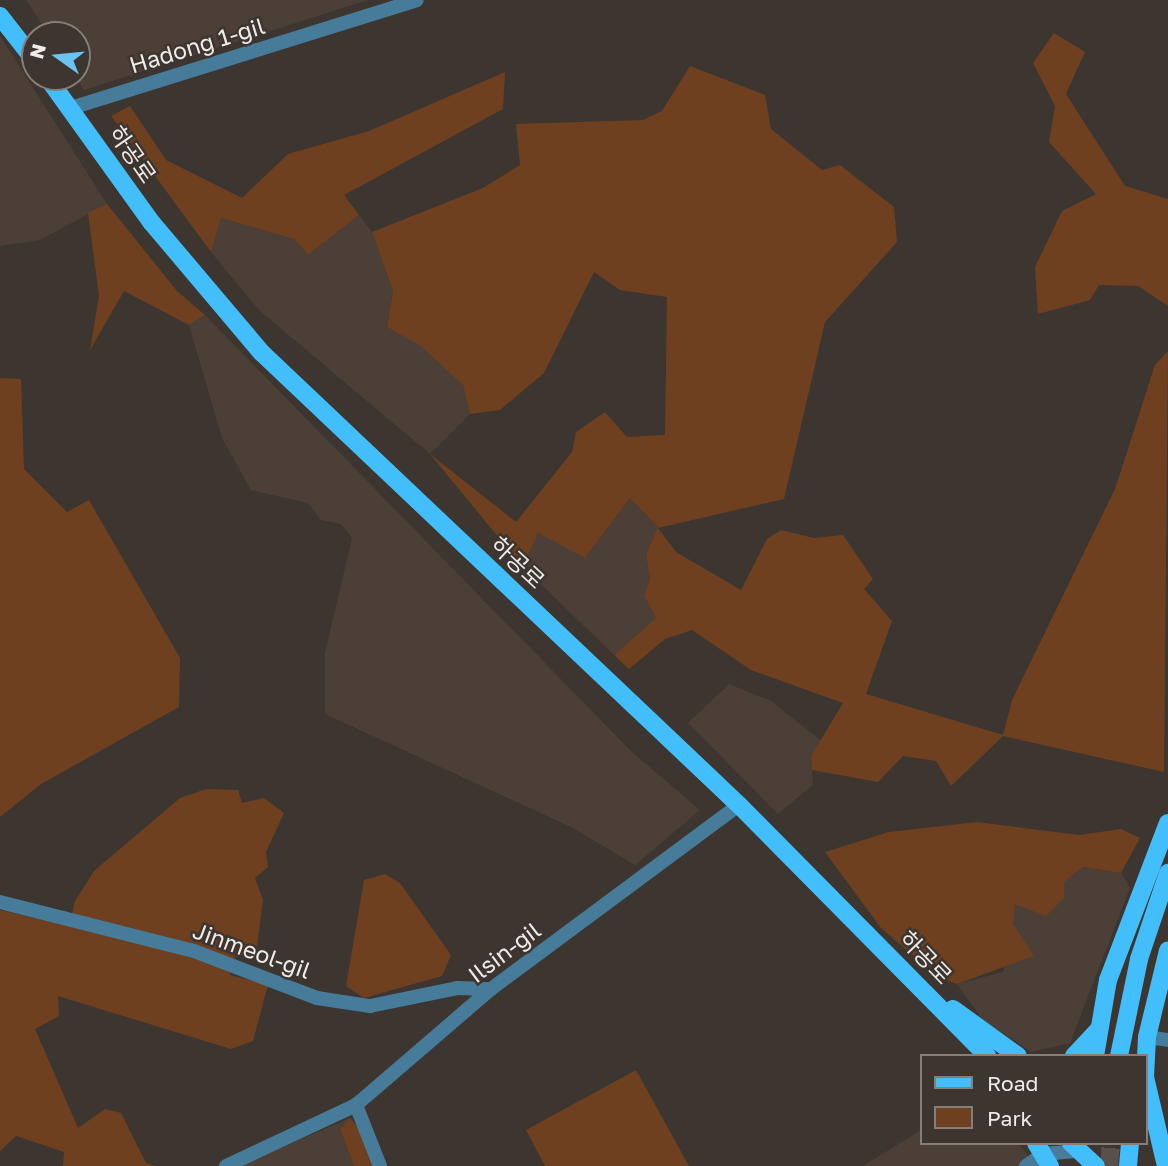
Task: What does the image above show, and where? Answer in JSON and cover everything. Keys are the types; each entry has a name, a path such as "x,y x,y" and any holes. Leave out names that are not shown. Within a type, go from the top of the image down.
{"main road":[{"path":"0,16 21,43"},
{"name":"하공로","path":"58,91 152,223 262,353 739,805 921,986 985,1054"},
{"path":"1095,1054 1108,980 1168,823"},
{"path":"1119,1054 1139,959 1168,873"},
{"path":"1130,1054 1168,903"},
{"path":"1144,1054 1168,950"},
{"path":"921,986 1015,1054"},
{"path":"1076,1054 1100,1027"},
{"path":"964,1032 978,1054"},
{"path":"1147,1037 1149,1112 1166,1166"},
{"path":"1128,1166 1130,1145"},
{"path":"1077,1146 1096,1166"}],"street":[{"name":"Hadong 1-gil","path":"71,108 417,0"},
{"name":"Ilsin-gil","path":"226,1166 356,1105 491,989 739,805"},
{"name":"Jinmeol-gil","path":"0,902 194,951 317,998 370,1006 458,988 491,989"},
{"path":"1147,1037 1168,1040"},
{"path":"356,1105 380,1166"},
{"path":"1026,1166 1043,1154 1077,1146"}],"shaded area":[{"path":"26,0 368,0 91,88 91,21 40,21"},
{"path":"0,36 21,69 21,91 35,91 107,204 40,240 0,246"},
{"path":"359,215 372,232 393,291 387,327 421,345 463,385 470,414 430,454 260,311 211,252 221,218 294,239 308,255"},
{"path":"205,315 632,752 700,810 635,865 573,828 325,714 325,653 352,538 341,524 321,520 308,503 251,490 222,438 189,325"},
{"path":"630,497 658,527 646,555 650,578 644,596 656,618 614,655 523,567 538,533 585,558"},
{"path":"729,684 771,701 824,743 811,756 813,785 778,814 688,723"},
{"path":"1083,867 1121,873 1130,888 1070,1043 1031,1052 982,1019 957,984 1003,972 1015,903"},
{"path":"350,1118 340,1131 354,1166 239,1166"},
{"path":"920,1131 920,1145 1020,1145 1036,1166 863,1166"}],"green space":[{"path":"1054,33 1085,52 1066,94 1125,186 1168,199 1168,306 1138,286 1099,285 1090,300 1038,314 1035,267 1062,211 1096,194 1049,142 1055,106 1033,63"},
{"path":"690,66 765,95 771,129 822,170 840,165 894,207 897,242 825,322 784,499 658,528 676,552 741,590 767,539 781,530 814,538 843,535 873,579 864,589 892,621 866,694 1003,735 1012,700 1115,489 1155,365 1168,351 1164,772 1003,736 951,786 936,761 903,756 878,782 812,770 811,756 843,703 751,670 692,630 665,639 629,669 614,655 656,618 644,596 650,578 646,555 658,527 630,498 585,558 538,533 523,567 430,454 516,522 572,452 576,432 605,412 627,437 665,435 667,297 620,290 594,272 544,373 500,410 470,414 463,385 421,346 387,327 393,291 372,232 483,188 520,165 516,124 643,120 662,111"},
{"path":"505,72 503,109 344,195 359,215 308,255 294,239 221,218 211,252 111,116 130,106 166,160 242,198 288,154 369,131"},
{"path":"107,204 177,291 205,315 189,325 124,291 90,350 99,296 88,213"},
{"path":"0,378 21,379 24,469 67,512 89,500 180,658 179,707 41,784 0,817"},
{"path":"206,789 238,790 242,803 264,798 284,813 266,852 268,867 255,878 263,900 256,954 235,957 230,975 268,985 253,1041 231,1049 58,996 59,1016 35,1029 78,1128 105,1109 121,1113 146,1163 156,1166 63,1166 64,1152 16,1136 0,1151 0,910 69,926 75,901 94,871 180,798"},
{"path":"977,822 1079,835 1121,829 1140,838 1121,873 1083,867 1064,882 1064,898 1046,916 1015,904 1013,924 1034,956 957,984 938,977 881,928 825,852 889,832"},
{"path":"385,874 400,883 451,955 442,976 364,998 346,986 364,880"},
{"path":"636,1070 689,1166 545,1166 526,1130"},
{"path":"350,1118 360,1130 374,1166 354,1166 340,1130"}],"tunnel":[{"path":"1109,1166 1111,1145"}]}
